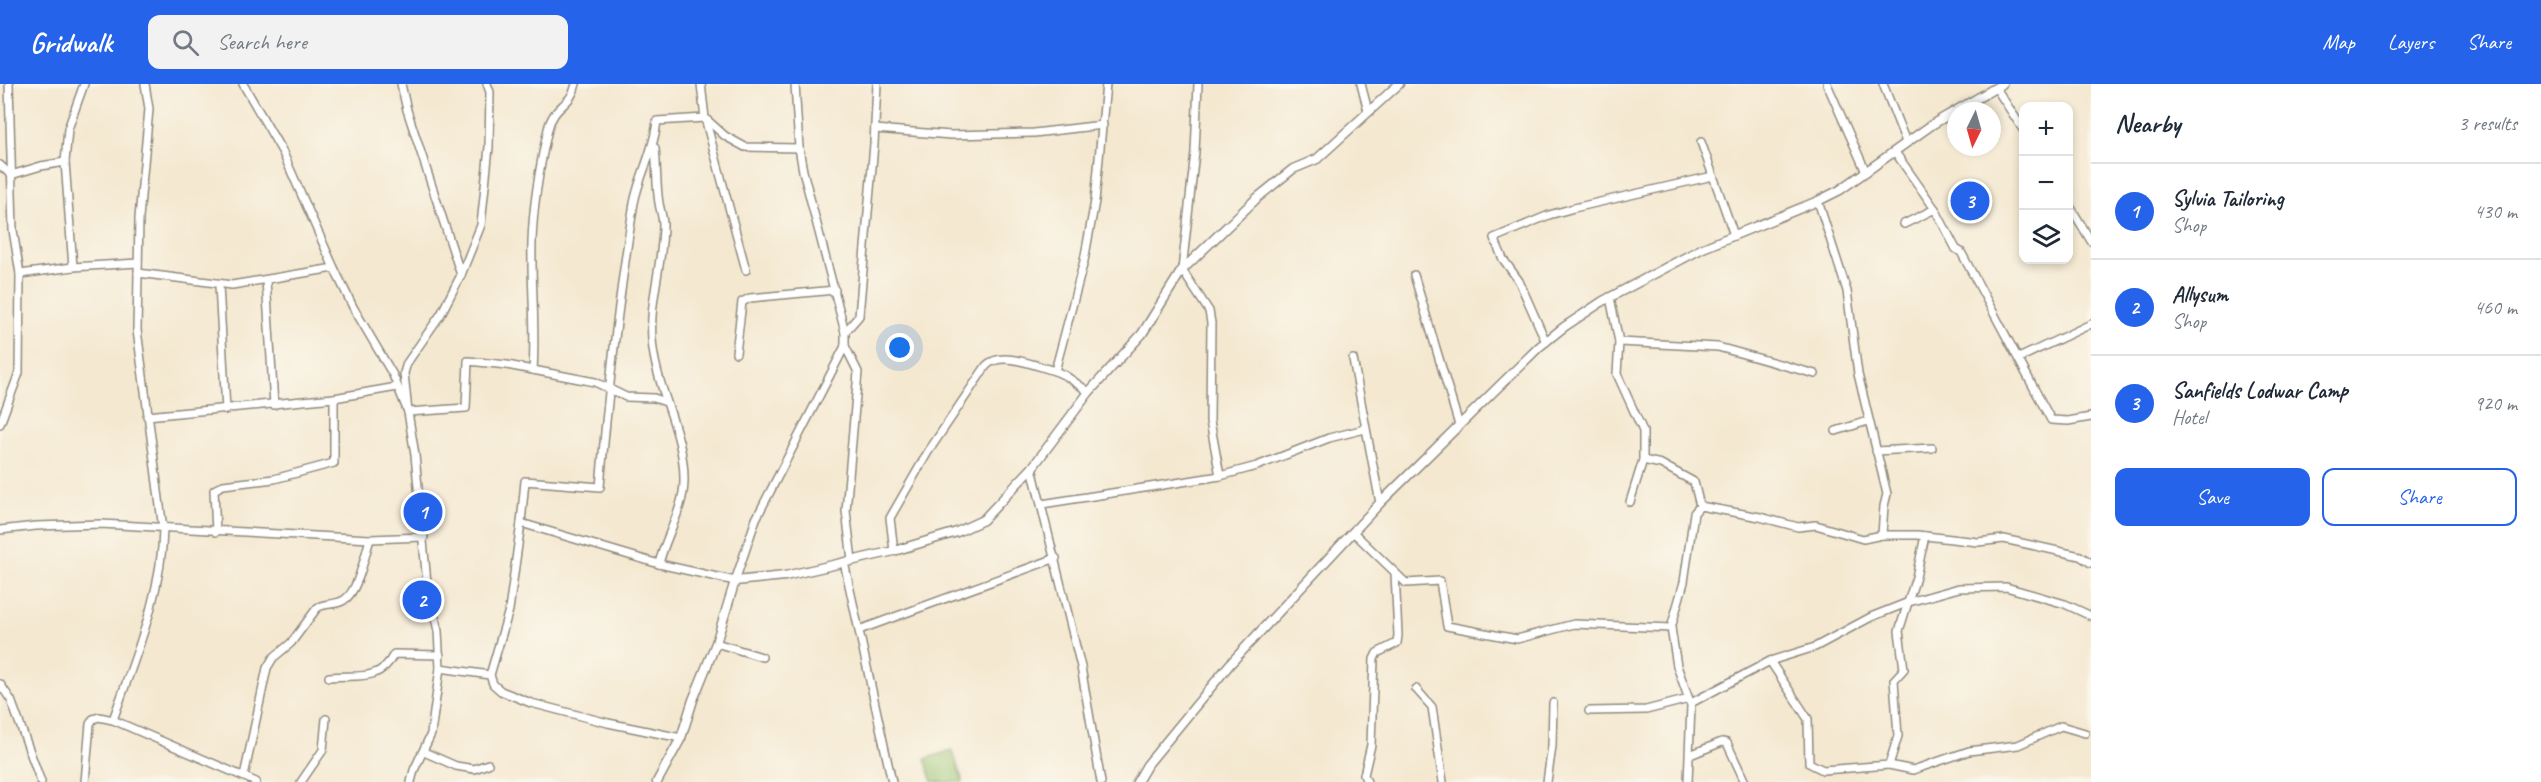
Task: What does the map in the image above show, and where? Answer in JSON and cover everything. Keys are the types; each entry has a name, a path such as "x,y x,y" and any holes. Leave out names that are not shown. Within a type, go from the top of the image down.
{"street":[{"path":"0,424 19,373 20,274 13,230 9,84"},
{"path":"73,267 65,162 68,129 84,84"},
{"path":"113,720 158,579 163,529 137,330 140,218 149,109 145,84"},
{"path":"243,84 283,153 334,268 408,412"},
{"path":"401,84 407,110 461,275"},
{"path":"411,782 414,770 431,734 440,655 434,610 427,583 424,537 404,373 407,363 441,314 461,275 481,225 489,147 490,92 487,84"},
{"path":"533,370 536,330 532,242 540,169 552,114 573,95 576,84"},
{"path":"701,84 705,118 746,270"},
{"path":"795,84 799,148 808,196 835,290 845,332 845,346 858,372 846,511 848,561 859,630 892,782"},
{"path":"845,332 859,316 877,84"},
{"path":"1055,371 1084,261 1095,201 1106,84"},
{"path":"1198,84 1195,152 1182,270 1209,311 1211,323 1210,421 1220,476"},
{"path":"1361,84 1368,111"},
{"path":"521,523 659,564 735,581 785,576 894,551 957,532 983,520 1032,468 1089,392 1142,334 1182,270 1257,198 1293,169 1317,159 1399,84"},
{"path":"1827,84 1866,172"},
{"path":"1883,84 1906,142"},
{"path":"1137,782 1146,765 1230,664 1380,503 1546,342 1581,315 1610,297 1703,248 1840,190 1906,142 1999,86 2019,122"},
{"path":"659,564 681,500 684,482 679,439 666,402 651,336 663,222 659,202 655,142 657,121 705,118 725,136 745,147 799,148"},
{"path":"875,129 951,135 1022,134 1103,125"},
{"path":"655,142 633,205 609,388 600,487 525,481 509,609 490,675 493,684 501,691 531,703 608,723 681,738"},
{"path":"1701,142 1734,236"},
{"path":"1895,152 1935,209 2019,358 2051,420 2068,421 2091,417"},
{"path":"11,175 65,162"},
{"path":"0,165 11,175"},
{"path":"1546,342 1519,281 1503,259 1494,238 1549,215 1713,176"},
{"path":"1818,201 1847,291 1858,374 1887,494 1882,535"},
{"path":"1904,224 1935,209"},
{"path":"2072,210 2091,241"},
{"path":"20,274 138,262"},
{"path":"138,273 172,276 219,285 243,285 334,268"},
{"path":"1414,275 1459,425"},
{"path":"266,280 274,405"},
{"path":"219,285 226,410"},
{"path":"736,354 742,302 750,298 835,290"},
{"path":"1610,297 1620,342 1617,374 1642,431 1643,460 1630,502"},
{"path":"2019,358 2091,324"},
{"path":"1620,342 1718,347 1815,374"},
{"path":"657,782 681,738 693,700 716,643 756,519 845,346"},
{"path":"894,551 890,518 928,452 992,360 1001,358 1055,371 1089,392"},
{"path":"1353,359 1380,503"},
{"path":"408,412 466,408 468,361 595,382 626,397 654,398 666,402"},
{"path":"147,416 274,405 397,387"},
{"path":"216,532 214,490 223,485 274,479 334,463 334,398"},
{"path":"1836,431 1868,421"},
{"path":"1042,504 1220,476 1257,466 1329,438 1365,429"},
{"path":"1876,451 1932,448"},
{"path":"1643,460 1661,464 1694,482 1700,506"},
{"path":"1032,468 1081,667 1101,782"},
{"path":"1700,506 1749,514 1798,527 1816,525 1863,539 1882,535 1925,536 1978,542 2004,539 2080,555 2091,563"},
{"path":"1688,782 1690,701 1677,666 1671,628 1684,582 1694,513 1700,506"},
{"path":"0,531 36,526 101,524 370,539 424,537"},
{"path":"1353,532 1406,584 1440,581 1447,626 1517,639 1574,624 1671,628"},
{"path":"1889,765 1899,736 1894,680 1904,669 1899,631 1909,602 1925,536"},
{"path":"244,776 267,668 273,658 291,643 317,608 322,604 343,601 352,592 370,539"},
{"path":"859,630 1056,558"},
{"path":"1367,782 1364,775 1371,745 1374,659 1377,653 1397,643 1395,573"},
{"path":"1589,711 1646,711 1690,701 1770,662 1815,647 1871,617 1909,602 1959,588 2006,588 2065,604 2091,616"},
{"path":"716,643 762,657"},
{"path":"329,677 352,674 372,676 388,666 394,654 440,655"},
{"path":"1770,662 1808,719 1809,763 1822,770 1889,765 1913,770 1969,752 2018,745 2061,726 2085,733"},
{"path":"440,668 490,675"},
{"path":"0,684 11,700 41,782"},
{"path":"1416,689 1432,706 1443,782"},
{"path":"1547,782 1552,747 1553,703"},
{"path":"86,782 91,721 99,717 113,720 256,782"},
{"path":"301,782 323,750 326,719"},
{"path":"1690,755 1722,742 1727,743 1745,782"},
{"path":"424,752 456,766 474,769 488,764"}],"green space":[{"path":"952,750 963,782 933,782 925,759"}],"place":[{"name":"Sanfields Lodwar Camp","path":"1970,201"},
{"name":"Sylvia Tailoring","path":"423,512"},
{"name":"Allysum","path":"422,600"}]}
